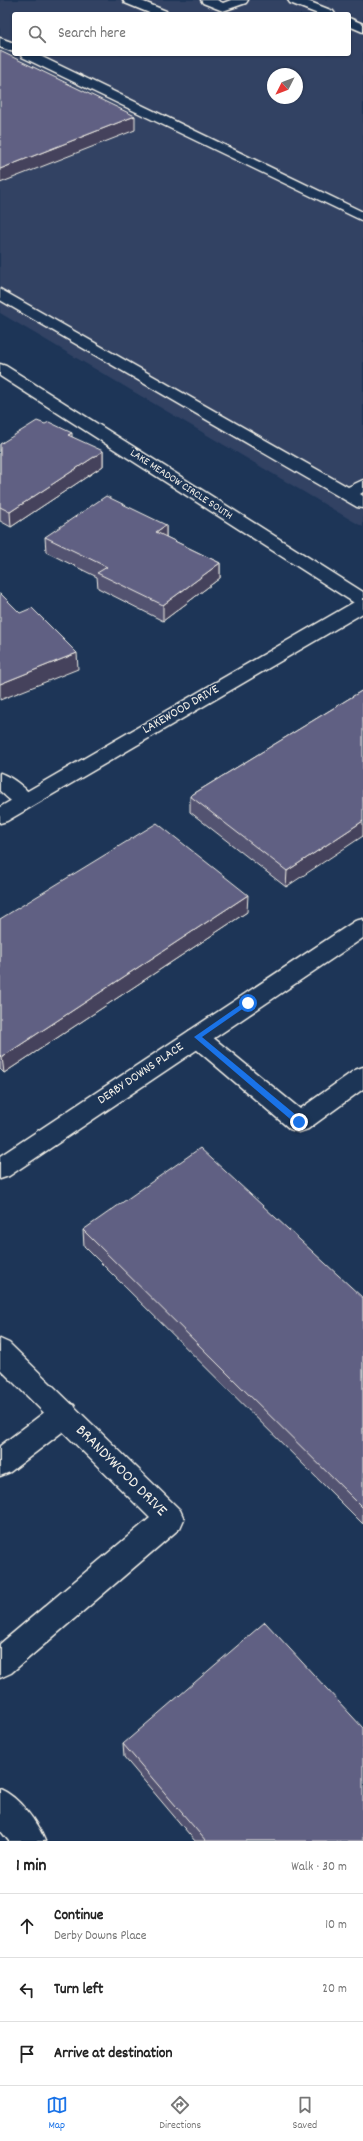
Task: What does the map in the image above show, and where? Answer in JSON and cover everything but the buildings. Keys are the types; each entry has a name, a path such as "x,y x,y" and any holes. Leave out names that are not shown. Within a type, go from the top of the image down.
{"street":[{"path":"129,0 157,12"},
{"path":"207,0 223,7 242,0"},
{"path":"294,0 324,12"},
{"path":"351,23 363,28"},
{"path":"0,42 12,47"},
{"path":"30,56 363,217"},
{"path":"0,294 363,503"},
{"name":"LAKE MEADOW CIRCLE SOUTH","path":"0,369 363,600"},
{"path":"348,494 363,485"},
{"name":"LAKEWOOD DRIVE","path":"0,816 363,605"},
{"path":"0,780 25,801"},
{"name":"DERBY DOWNS PLACE","path":"0,1169 363,927"},
{"path":"197,1037 299,1122 363,1076"},
{"name":"BRANDYWOOD DRIVE","path":"0,1351 170,1518 0,1663"},
{"path":"0,1463 64,1414"},
{"path":"0,1805 29,1841"}],"shaded area":[{"path":"0,0 363,0 363,527 0,313"}],"route":[{"path":"248,1003 197,1037 299,1122"}]}
